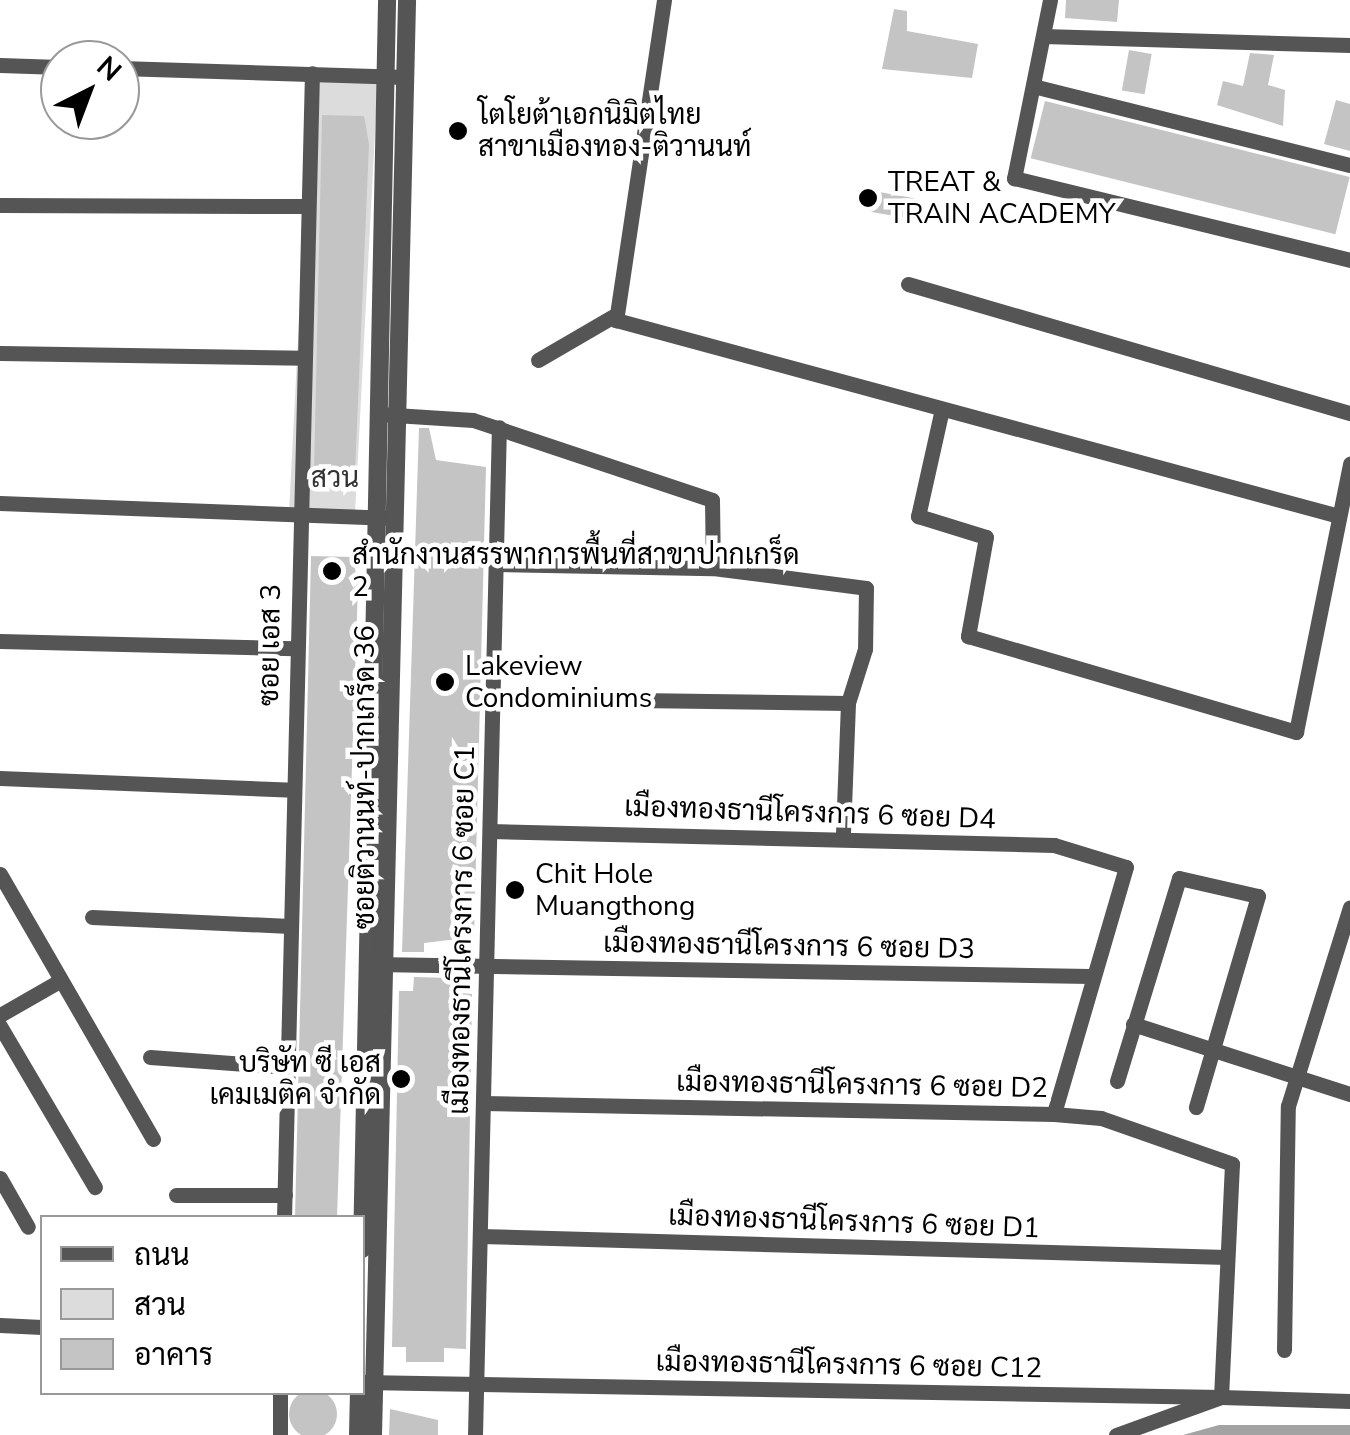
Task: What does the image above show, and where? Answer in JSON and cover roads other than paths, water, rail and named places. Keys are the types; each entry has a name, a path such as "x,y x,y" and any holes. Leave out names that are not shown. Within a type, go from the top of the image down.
{"street":[{"name":"ซอยติวานนท์-ปากเกร็ด 36","path":"387,0 396,76"},
{"name":"ซอยติวานนท์-ปากเกร็ด 36","path":"363,1215 396,76 407,0"},
{"path":"612,317 664,0"},
{"path":"1050,0 1014,178 1350,260"},
{"path":"1042,36 1350,45"},
{"path":"0,65 40,66"},
{"path":"140,69 396,76"},
{"name":"ซอย เอส 3","path":"284,1215 294,648 312,73"},
{"path":"1032,86 1350,165"},
{"path":"0,205 308,206"},
{"path":"908,284 1350,412"},
{"path":"538,360 612,317 1339,516"},
{"path":"0,353 303,358"},
{"path":"942,409 918,516 986,538 968,636 1296,732 1350,463"},
{"path":"388,415 499,427 712,500 713,568"},
{"name":"เมืองทองธานีโครงการ 6 ซอย C1","path":"475,1435 499,427"},
{"path":"0,503 386,518"},
{"name":"ซอยติวานนท์-ปากเกร็ด 36","path":"374,1435 365,1385 391,965 386,518"},
{"path":"496,564 713,568 866,588 864,649 848,703 843,835"},
{"path":"0,641 294,648"},
{"path":"493,698 848,703"},
{"path":"0,778 293,790"},
{"name":"เมืองทองธานีโครงการ 6 ซอย D4","path":"490,831 843,835 1054,845 1126,867 1090,976"},
{"path":"0,874 153,1139"},
{"path":"1117,1081 1179,878 1258,896 1196,1106"},
{"path":"1284,1350 1294,1077 1350,907"},
{"path":"92,918 290,926"},
{"name":"เมืองทองธานีโครงการ 6 ซอย D3","path":"371,964 1090,976"},
{"path":"1054,1114 1090,976"},
{"path":"0,1015 62,980"},
{"path":"1133,1024 1350,1094"},
{"path":"0,1026 96,1187"},
{"path":"150,1057 287,1067"},
{"name":"เมืองทองธานีโครงการ 6 ซอย D2","path":"483,1103 1101,1118 1232,1164 1227,1258"},
{"path":"0,1178 28,1227"},
{"path":"176,1195 284,1195"},
{"name":"เมืองทองธานีโครงการ 6 ซอย D1","path":"480,1236 1227,1258"},
{"path":"1116,1435 1221,1398 1227,1258"},
{"path":"0,1326 40,1327"},
{"name":"เมืองทองธานีโครงการ 6 ซอย C12","path":"365,1385 476,1382 1350,1401"},
{"path":"280,1395 280,1435"},
{"name":"ซอยติวานนท์-ปากเกร็ด 36","path":"358,1435 364,1395"}],"place":[{"name":"โตโยต้าเอกนิมิตไทย สาขาเมืองทอง-ติวานนท์","path":"458,131"},
{"name":"TREAT & TRAIN ACADEMY","path":"868,198"},
{"name":"สำนักงานสรรพาการพื้นที่สาขาปากเกร็ด 2","path":"332,571"},
{"name":"Lakeview Condominiums","path":"445,682"},
{"name":"Chit Hole Muangthong","path":"515,890"},
{"name":"บริษัท ซี เอส เคมเมติค จำกัด","path":"401,1079"}],"park label":[{"name":"สวน","path":"335,478"}]}
